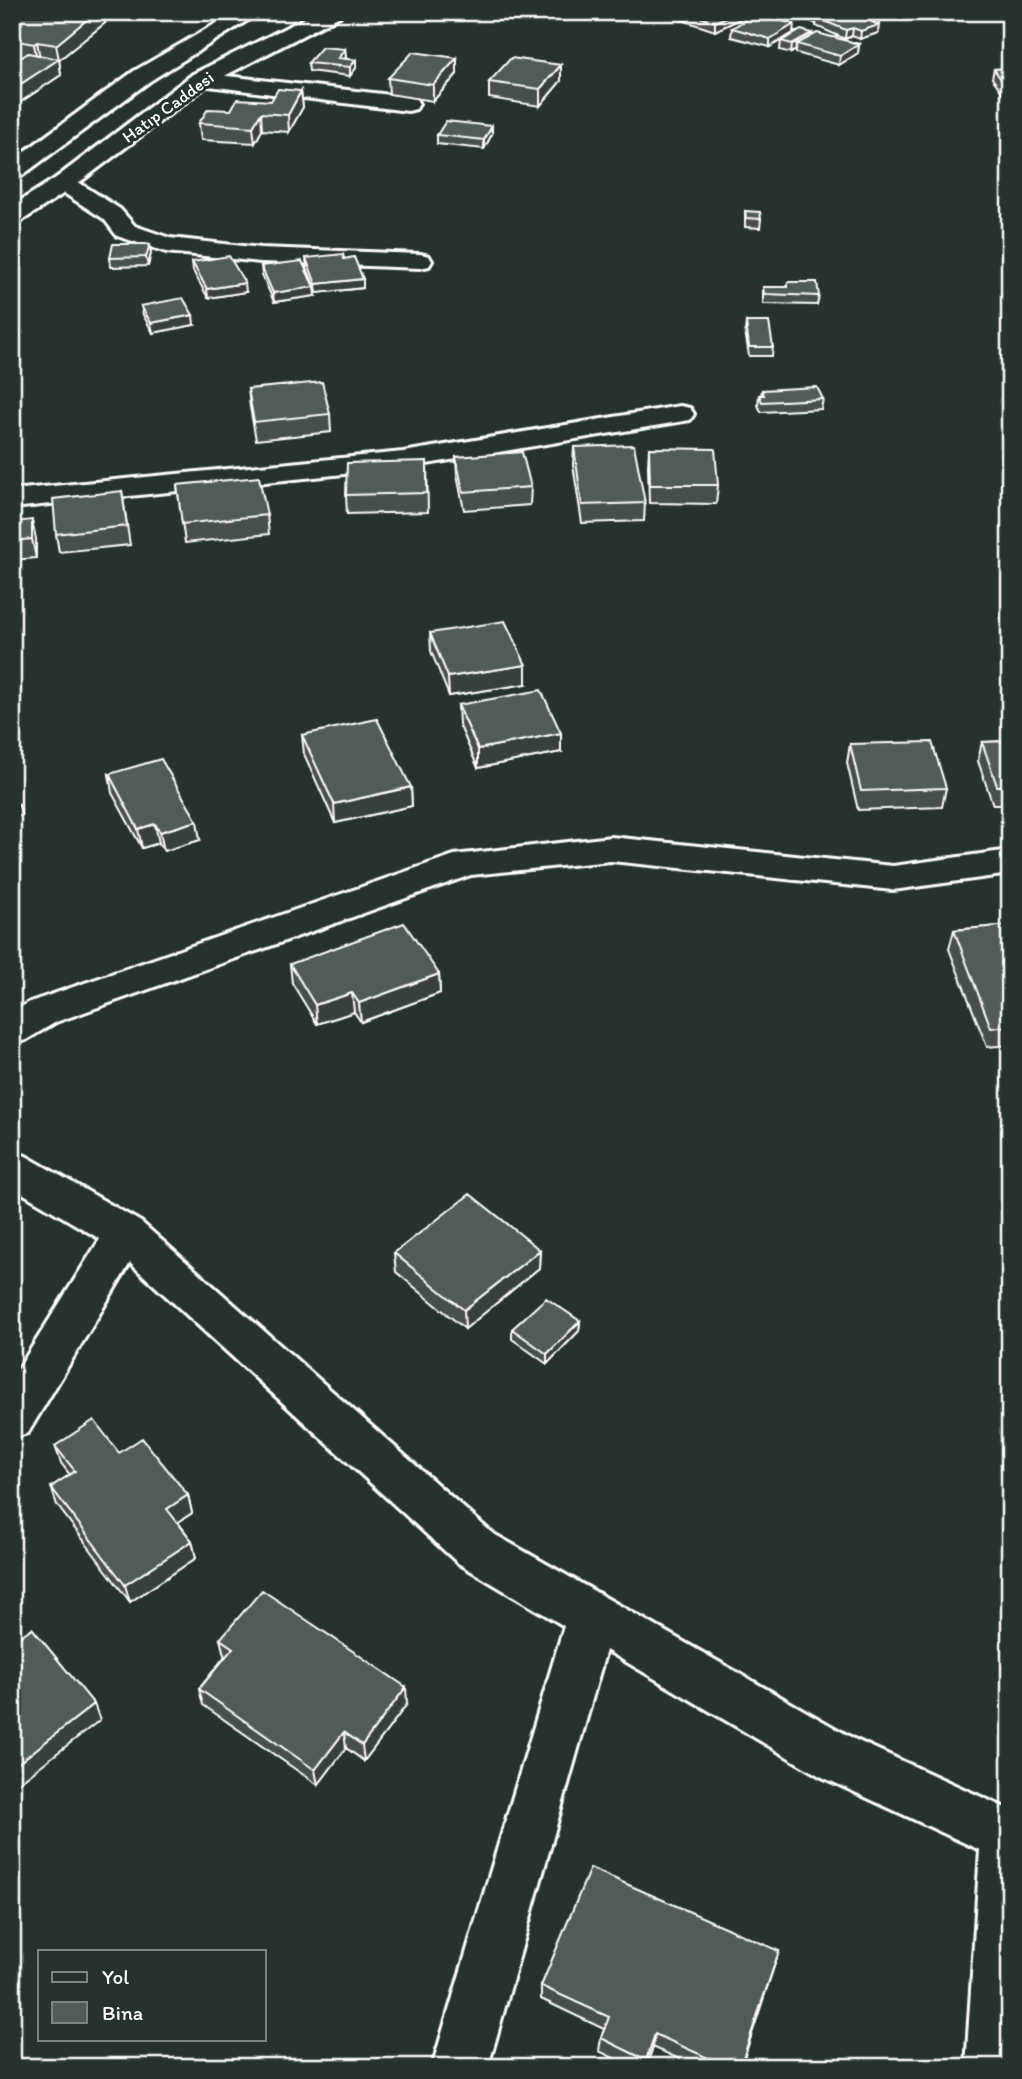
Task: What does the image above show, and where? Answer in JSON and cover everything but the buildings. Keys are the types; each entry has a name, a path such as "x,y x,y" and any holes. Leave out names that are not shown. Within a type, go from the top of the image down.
{"street":[{"name":"Hatıp Caddesi","path":"12,172 142,76 251,12"},
{"name":"Hatıp Caddesi","path":"12,218 64,183 201,79 333,12"},
{"path":"769,12 825,36"},
{"path":"201,79 408,104"},
{"path":"64,183 112,214 126,232 166,246 261,255 420,261"},
{"path":"12,499 403,460 680,414"},
{"path":"12,1030 43,1012 467,863 611,849 893,878 1010,862"},
{"path":"12,1167 126,1234 475,1548 838,1758 1008,1837 994,2067"},
{"path":"12,1419 126,1234"},
{"path":"460,2067 592,1615"}]}
